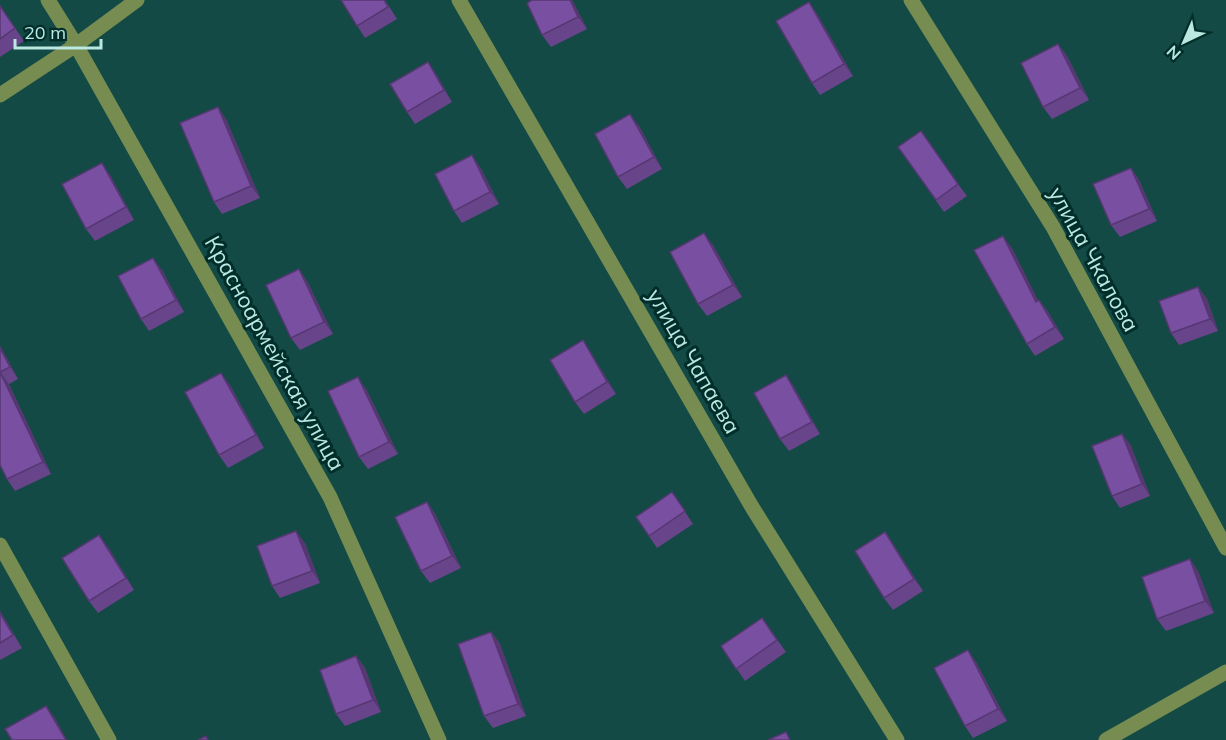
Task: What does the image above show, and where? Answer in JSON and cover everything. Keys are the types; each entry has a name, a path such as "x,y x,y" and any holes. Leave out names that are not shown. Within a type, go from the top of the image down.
{"street":[{"name":"Красноармейская улица","path":"48,0 76,45 330,497 439,740"},
{"path":"0,95 76,45 137,0"},
{"name":"улица Чапаева","path":"459,0 752,507 897,740"},
{"name":"улица Чкалова","path":"910,0 1053,227 1226,548"},
{"path":"0,545 109,740"},
{"path":"1106,740 1226,672"}],"building":[{"path":"341,0 384,0 388,7 357,26"},
{"path":"532,0 570,0 578,17 542,35 527,3"},
{"path":"809,2 844,64 812,83 776,21"},
{"path":"0,6 15,28 0,39"},
{"path":"1058,44 1080,88 1043,107 1021,63"},
{"path":"428,62 444,90 407,112 390,84"},
{"path":"218,107 251,186 214,202 180,123"},
{"path":"630,114 654,157 618,177 595,134"},
{"path":"921,131 958,184 936,200 898,147"},
{"path":"472,155 490,192 454,211 435,174"},
{"path":"102,163 126,207 86,229 62,184"},
{"path":"1131,168 1149,209 1111,225 1093,184"},
{"path":"704,233 733,285 698,304 670,252"},
{"path":"1003,236 1036,302 1039,300 1055,327 1027,344 974,250"},
{"path":"153,258 176,300 141,319 118,276"},
{"path":"299,269 324,322 291,338 266,285"},
{"path":"1198,287 1210,319 1171,333 1159,301"},
{"path":"583,340 607,382 575,402 550,360"},
{"path":"0,348 10,367 0,372"},
{"path":"0,372 43,462 7,479 0,465"},
{"path":"221,373 256,435 219,455 185,392"},
{"path":"786,375 812,422 780,439 754,393"},
{"path":"358,377 389,442 359,457 328,391"},
{"path":"1122,434 1142,484 1112,496 1092,446"},
{"path":"672,492 685,511 649,536 636,517"},
{"path":"427,502 452,556 421,571 395,517"},
{"path":"296,531 312,571 272,586 257,546"},
{"path":"885,532 914,579 884,598 855,551"},
{"path":"99,535 126,578 89,601 62,558"},
{"path":"1190,559 1205,601 1157,619 1142,577"},
{"path":"0,613 13,635 0,643"},
{"path":"762,618 777,640 736,669 721,646"},
{"path":"491,632 518,704 484,716 458,644"},
{"path":"968,650 998,709 965,726 934,668"},
{"path":"356,656 373,700 336,714 320,670"},
{"path":"46,706 66,740 12,740 5,729"},
{"path":"786,732 790,740 768,740"}]}
